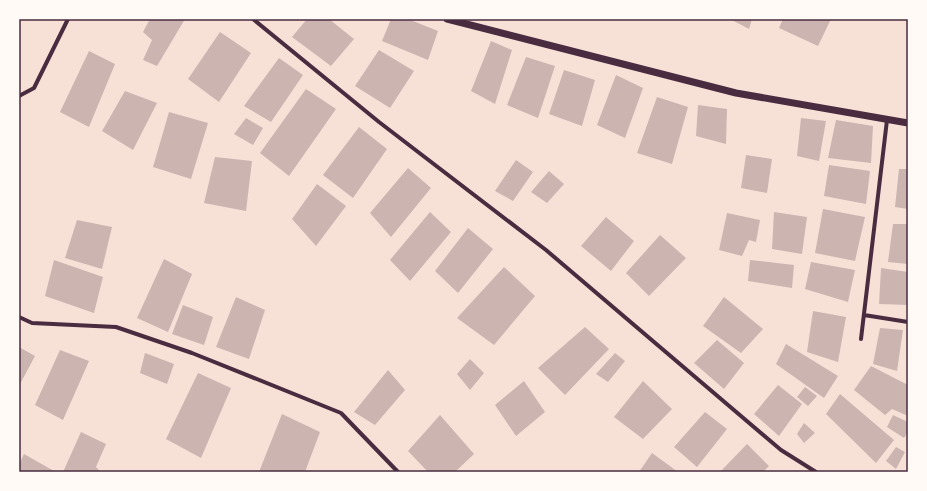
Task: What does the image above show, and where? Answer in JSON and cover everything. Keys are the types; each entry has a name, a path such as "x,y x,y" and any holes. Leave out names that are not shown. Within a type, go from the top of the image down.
{"street":[{"path":"19,96 34,88 68,19"},
{"path":"253,19 379,122 546,250 781,450 816,472"},
{"path":"447,19 736,92 908,123"},
{"path":"861,339 887,120"},
{"path":"864,315 908,322"},
{"path":"19,317 32,323 116,327 192,353 341,413 398,472"}],"building":[{"path":"150,19 185,19 157,66 143,60 152,40 143,32"},
{"path":"307,19 329,19 354,39 331,66 292,37"},
{"path":"391,19 408,19 438,31 428,60 382,41"},
{"path":"730,19 752,19 749,29"},
{"path":"783,19 831,19 818,46 779,28"},
{"path":"220,32 251,53 219,102 188,79"},
{"path":"491,41 512,50 495,104 471,91"},
{"path":"379,50 414,71 390,108 355,86"},
{"path":"89,51 115,64 89,127 60,112"},
{"path":"526,57 555,66 538,118 507,105"},
{"path":"279,58 303,75 271,122 244,106"},
{"path":"564,70 595,80 582,126 549,114"},
{"path":"616,75 643,88 625,138 597,125"},
{"path":"306,89 336,109 289,176 260,153"},
{"path":"125,91 157,103 133,150 102,131"},
{"path":"657,97 688,107 672,164 637,153"},
{"path":"698,105 727,109 726,144 696,136"},
{"path":"169,112 208,123 191,179 153,167"},
{"path":"246,118 263,128 253,145 234,134"},
{"path":"801,118 826,121 819,161 797,156"},
{"path":"836,120 873,126 871,163 828,158"},
{"path":"359,127 387,149 353,198 323,175"},
{"path":"746,155 772,159 767,193 741,188"},
{"path":"215,157 252,161 246,211 204,203"},
{"path":"516,160 533,172 513,201 495,191"},
{"path":"829,165 870,171 866,204 824,196"},
{"path":"408,168 431,188 391,237 370,213"},
{"path":"899,169 908,169 908,209 895,207"},
{"path":"549,171 564,184 547,203 531,192"},
{"path":"317,184 346,206 316,246 292,219"},
{"path":"823,209 865,217 855,261 815,253"},
{"path":"430,212 451,232 410,281 390,260"},
{"path":"774,212 807,217 802,254 772,249"},
{"path":"727,213 760,220 756,242 749,240 742,256 719,250"},
{"path":"606,217 634,241 611,271 581,246"},
{"path":"77,220 112,227 102,269 65,258"},
{"path":"893,224 908,224 908,264 888,262"},
{"path":"468,228 493,249 458,293 435,271"},
{"path":"660,235 686,258 649,296 626,273"},
{"path":"164,259 192,274 168,332 137,318"},
{"path":"54,260 103,277 94,313 45,296"},
{"path":"750,260 794,265 792,288 748,281"},
{"path":"811,262 855,270 848,302 805,289"},
{"path":"504,267 535,296 494,345 457,318"},
{"path":"881,268 908,272 908,305 879,304"},
{"path":"236,297 265,310 249,359 216,347"},
{"path":"724,297 763,329 741,353 703,326"},
{"path":"183,305 213,317 204,345 172,334"},
{"path":"813,311 846,317 838,362 807,352"},
{"path":"585,327 609,349 565,395 538,368"},
{"path":"880,328 903,330 897,371 873,364"},
{"path":"717,340 744,363 724,389 694,363"},
{"path":"786,344 838,376 824,398 776,364"},
{"path":"19,347 35,356 19,386"},
{"path":"60,350 89,361 63,420 35,405"},
{"path":"145,353 174,364 167,384 140,373"},
{"path":"615,353 625,361 608,382 596,374"},
{"path":"470,359 484,373 470,390 457,374"},
{"path":"871,366 908,385 908,416 892,409 885,415 854,390"},
{"path":"388,370 405,390 375,425 354,412"},
{"path":"198,373 231,388 201,458 166,439"},
{"path":"524,381 545,412 516,436 495,405"},
{"path":"643,381 672,409 643,439 614,417"},
{"path":"778,385 802,404 779,436 754,414"},
{"path":"805,387 817,396 808,406 797,397"},
{"path":"840,394 894,440 876,463 826,414"},
{"path":"705,412 727,429 697,467 674,447"},
{"path":"282,414 320,432 305,472 259,472"},
{"path":"440,415 474,454 455,472 428,472 408,451"},
{"path":"893,415 908,422 908,432 904,438 887,427"},
{"path":"804,423 815,433 804,443 797,434"},
{"path":"81,432 106,444 96,467 101,472 63,472"},
{"path":"747,444 769,466 763,472 720,472"},
{"path":"896,447 905,452 896,469 886,461"},
{"path":"652,453 678,472 639,472"},
{"path":"24,454 54,471 19,472 19,464"}]}
